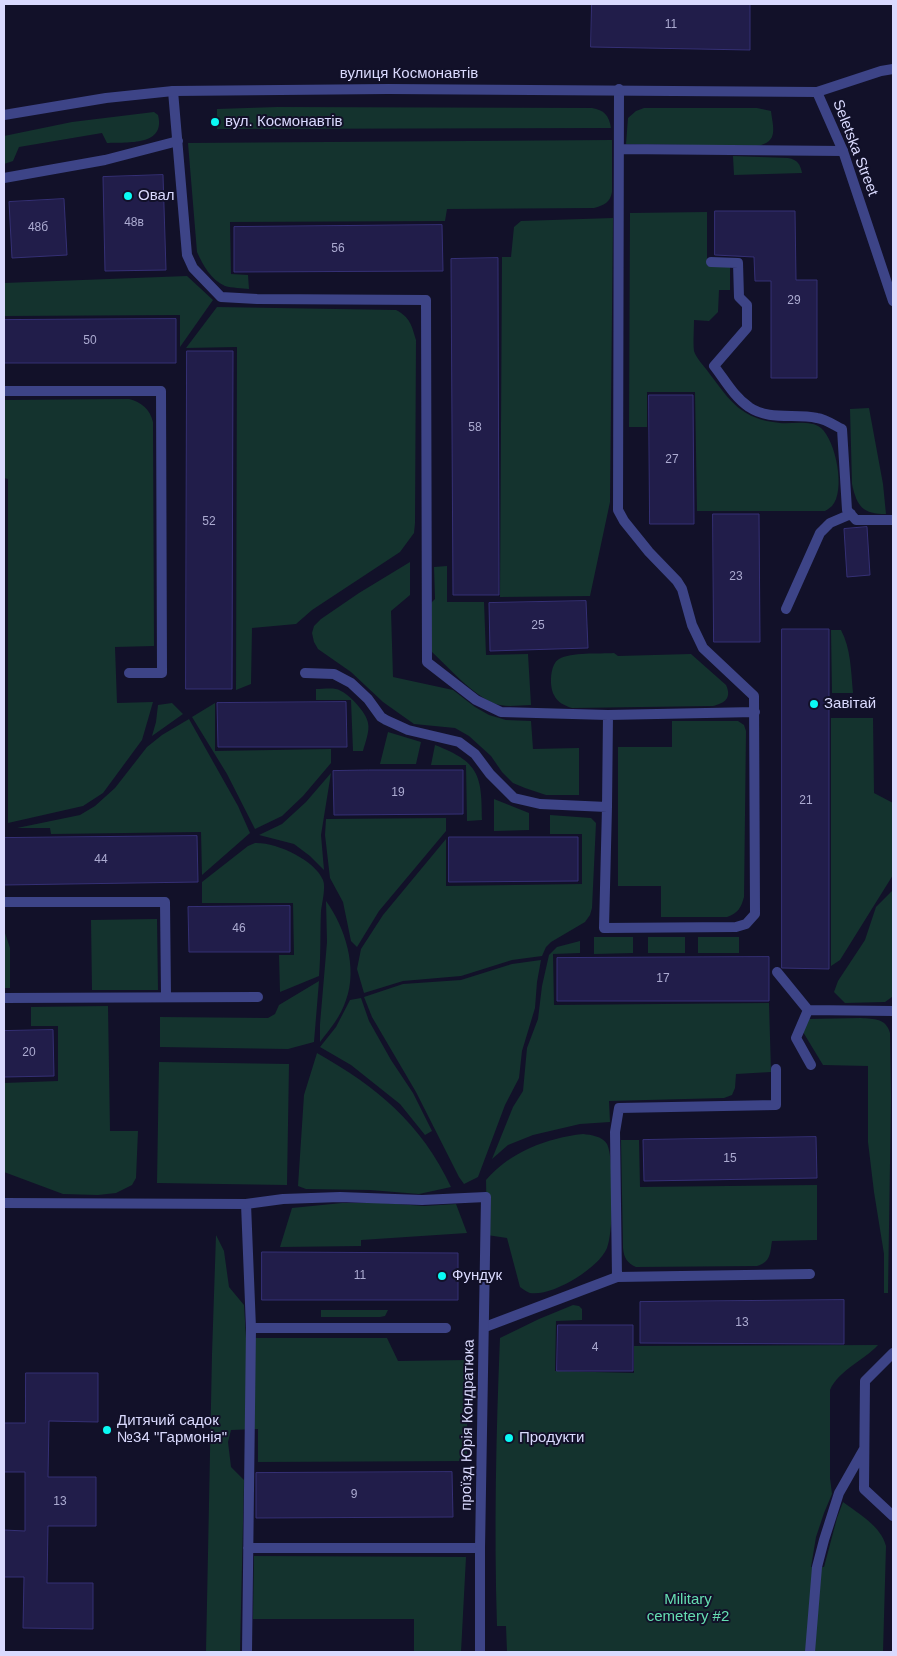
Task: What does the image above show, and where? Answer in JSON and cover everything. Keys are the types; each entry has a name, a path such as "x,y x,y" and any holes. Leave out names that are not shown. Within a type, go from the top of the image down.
{"street":[{"name":"вулиця Космонавтів","path":"4,115 106,98 173,92 388,89 619,89 817,92 881,71 893,69"},
{"path":"608,715 604,928 736,927 746,924 755,914 754,696 703,648 692,625 677,581 649,552 624,521 618,510 619,89"},
{"path":"173,92 187,255 193,268 221,297 426,300 427,662 476,700 501,712 608,715 755,712"},
{"name":"Seletska Street","path":"817,92 843,151 893,301"},
{"path":"4,178 106,160 178,141"},
{"path":"619,149 843,151"},
{"path":"711,262 738,263 739,297 747,305 747,328 714,366 738,398 750,408 780,416 817,418 842,429 847,510 856,520 893,520"},
{"path":"4,391 161,390 162,673 129,673"},
{"path":"786,609 820,533 830,523 851,514"},
{"path":"305,673 334,674 351,683 368,699 381,717 386,720 408,730 459,742 475,754 490,774 514,798 540,804 607,807"},
{"path":"4,902 165,902 166,996"},
{"path":"777,972 808,1010"},
{"path":"4,998 258,997"},
{"path":"808,1010 893,1011"},
{"path":"808,1010 796,1038 811,1065"},
{"path":"617,1277 615,1132 619,1108 776,1105 776,1069"},
{"name":"проїзд Юрія Кондратюка","path":"246,1204 283,1199 340,1196 422,1200 486,1198 480,1652"},
{"path":"4,1203 246,1204 251,1328 247,1652"},
{"path":"485,1327 617,1277 810,1274"},
{"path":"251,1328 446,1328"},
{"path":"893,1353 865,1381 864,1449 864,1489 893,1516"},
{"path":"810,1652 817,1567 824,1540 839,1493 864,1449"},
{"path":"248,1548 480,1548"}],"green space":[{"path":"277,107 592,108 600,110 605,114 611,128 217,129 217,109"},
{"path":"644,108 757,108 771,111 772,138 764,144 757,146 626,144 628,118 636,111"},
{"path":"154,112 158,115 159,125 151,137 143,140 107,143 102,133 19,147 13,161 4,164 4,136 72,122"},
{"path":"612,140 611,196 606,203 594,208 447,209 445,221 230,222 231,274 248,275 249,289 228,287 220,283 208,272 197,252 188,143"},
{"path":"733,156 788,158 798,163 802,173 734,175"},
{"path":"707,212 707,266 730,266 730,290 719,290 718,312 709,321 694,320 695,354 731,401 746,413 767,421 812,424 821,428 826,434 835,454 839,478 836,499 832,506 825,511 697,511 695,392 647,392 647,427 629,427 630,213"},
{"path":"613,218 610,502 590,596 500,597 502,257 511,257 514,227 521,221"},
{"path":"187,276 213,300 180,347 180,315 4,316 4,283"},
{"path":"217,307 396,310 412,326 416,340 414,533 400,552 312,610 296,624 252,628 251,684 236,690 237,347 186,348"},
{"path":"129,399 144,407 150,413 153,422 154,646 115,647 117,703 153,702 142,740 103,793 83,806 8,823 8,479 4,478 4,400"},
{"path":"869,408 883,484 886,514 872,513 862,508 856,498 852,484 850,409"},
{"path":"410,562 410,595 391,611 393,677 453,690 489,715 506,720 531,721 533,749 579,748 579,795 546,795 513,783 502,772 491,756 469,736 455,728 414,724 383,702 351,672 318,649 312,633 314,626 321,619"},
{"path":"447,566 447,602 484,602 486,655 528,654 531,705 500,705 482,697 463,682 430,650 431,603 435,599 434,567"},
{"path":"831,630 841,630 847,645 853,693 832,693"},
{"path":"614,653 618,656 691,654 726,685 728,697 721,703 713,706 572,708 557,700 552,691 551,676 554,665 559,659 578,654"},
{"path":"316,689 340,691 351,698 360,708 367,719 368,726 363,751 353,751 351,700 316,700"},
{"path":"172,703 183,714 152,736 158,705"},
{"path":"215,703 215,751 331,749 331,763 303,796 282,816 255,829 227,774 192,717"},
{"path":"831,718 873,718 874,793 893,803 893,875 840,960 831,966"},
{"path":"189,719 238,806 250,833 202,875 201,832 51,834 50,828 17,828 80,815 95,806 115,788 147,747 162,735"},
{"path":"672,721 738,721 744,725 746,731 744,897 738,910 727,917 661,917 661,886 618,886 618,747 672,747"},
{"path":"388,732 421,742 416,764 380,764"},
{"path":"435,745 461,758 475,772 481,792 482,820 467,821 466,765 431,765"},
{"path":"331,773 321,835 324,870 294,844 259,835 282,824 306,802"},
{"path":"494,799 529,813 529,830 494,831"},
{"path":"550,815 591,818 596,823 592,908 585,922 551,942 546,947 542,956 512,960 461,976 403,981 364,993 357,969 361,949 383,915 446,839 446,886 582,884 582,834 550,834"},
{"path":"446,818 446,831 379,911 357,947 351,941 343,902 330,878 325,835 326,819"},
{"path":"255,843 264,843 284,849 304,859 319,873 324,883 319,976 280,992 279,955 294,955 293,903 202,903 202,882 248,846"},
{"path":"893,890 892,997 885,1002 845,1003 834,992 838,981 865,940 876,907"},
{"path":"326,901 333,911 344,935 348,948 351,975 344,1006 320,1042 327,942"},
{"path":"157,919 158,990 92,990 91,920"},
{"path":"4,930 10,948 10,988 4,988"},
{"path":"594,937 633,937 633,953 594,954"},
{"path":"648,937 685,937 685,953 648,953"},
{"path":"698,937 739,937 739,953 698,953"},
{"path":"580,941 580,953 553,954 554,1005 769,1003 771,1072 736,1074 735,1088 732,1095 724,1098 609,1101 610,1122 580,1124 533,1135 508,1145 492,1159 513,1107 523,1091 527,1048 538,1019 542,986 549,955 557,947"},
{"path":"541,960 535,1008 522,1051 519,1078 505,1105 478,1177 464,1184 416,1092 372,1017 364,997 403,984 461,980 512,964"},
{"path":"319,981 314,1042 288,1049 160,1047 160,1017 268,1018 275,1014 279,1005"},
{"path":"361,998 369,1021 391,1060 413,1093 432,1131 425,1135 400,1104 351,1065 320,1047 336,1027 350,1000"},
{"path":"108,1006 110,1131 138,1131 136,1178 132,1185 116,1193 98,1195 63,1194 4,1172 4,1083 58,1081 58,1026 31,1026 31,1007"},
{"path":"861,1018 879,1020 886,1024 890,1033 888,1293 884,1293 884,1254 868,1142 868,1066 823,1065 803,1032 808,1019"},
{"path":"317,1053 378,1093 411,1125 439,1164 451,1187 419,1194 370,1190 306,1189 298,1186 304,1095"},
{"path":"159,1062 289,1064 287,1185 157,1183"},
{"path":"583,1134 602,1139 607,1144 609,1152 612,1179 612,1212 607,1248 595,1264 574,1280 550,1290 530,1293 520,1287 507,1238 487,1235 486,1180 506,1162 530,1148 556,1139"},
{"path":"621,1140 639,1140 640,1187 817,1185 817,1240 772,1241 767,1259 757,1266 636,1267 626,1260 623,1248"},
{"path":"342,1203 424,1206 456,1204 467,1233 361,1240 361,1246 280,1247 292,1208"},
{"path":"216,1235 224,1251 229,1287 244,1305 246,1338 387,1338 398,1361 467,1360 467,1461 258,1462 258,1429 231,1430 228,1442 231,1467 244,1480 240,1651 232,1652 206,1652"},
{"name":"Military cemetery #2","path":"573,1305 579,1306 582,1309 582,1320 556,1321 555,1371 634,1373 634,1346 878,1345 845,1371 830,1390 830,1478 832,1494 816,1537 811,1567 824,1567 843,1502 874,1526 886,1546 883,1652 507,1652 506,1626 497,1626 496,1590 497,1410 500,1338"},
{"path":"321,1310 388,1310 385,1316 380,1317 321,1317"},
{"path":"254,1556 466,1557 461,1652 414,1652 414,1619 253,1619"}],"building":[{"path":"592,4 750,4 750,50 591,47"},
{"path":"163,175 166,270 105,271 103,177"},
{"path":"64,199 67,255 12,258 9,202"},
{"path":"715,211 795,211 796,280 817,280 817,378 771,378 771,281 755,281 754,257 715,255"},
{"path":"442,225 443,271 234,272 234,227"},
{"path":"498,258 499,595 453,595 451,259"},
{"path":"176,319 176,363 4,363 4,320"},
{"path":"187,351 233,351 232,689 186,689"},
{"path":"649,395 693,395 694,524 650,524"},
{"path":"713,514 759,514 760,642 714,642"},
{"path":"867,527 870,575 847,577 844,529"},
{"path":"586,601 588,648 490,651 489,603"},
{"path":"782,629 829,629 829,969 782,968"},
{"path":"346,702 347,747 218,747 217,703"},
{"path":"463,770 463,814 334,815 333,771"},
{"path":"197,836 198,882 4,885 4,838"},
{"path":"449,837 578,837 578,881 449,882"},
{"path":"290,906 290,952 189,952 188,907"},
{"path":"769,957 769,1001 557,1001 557,958"},
{"path":"53,1030 54,1076 4,1077 4,1031"},
{"path":"816,1137 817,1178 644,1181 643,1140"},
{"path":"262,1252 458,1253 458,1300 262,1300"},
{"path":"844,1300 844,1344 640,1343 640,1302"},
{"path":"558,1325 633,1325 633,1371 557,1371"},
{"path":"26,1373 98,1373 98,1422 49,1421 48,1477 96,1477 96,1526 48,1526 47,1583 93,1583 93,1629 23,1628 24,1577 4,1577 4,1530 25,1531 25,1472 4,1472 4,1423 25,1423"},
{"path":"452,1472 453,1517 256,1518 256,1473"}],"place":[{"name":"вул. Космонавтів","path":"215,122"},
{"name":"Овал","path":"128,196"},
{"name":"Завітай","path":"814,704"},
{"name":"Фундук","path":"442,1276"},
{"name":"Дитячий садок №34 \"Гармонія\"","path":"107,1430"},
{"name":"Продукти","path":"509,1438"}]}
